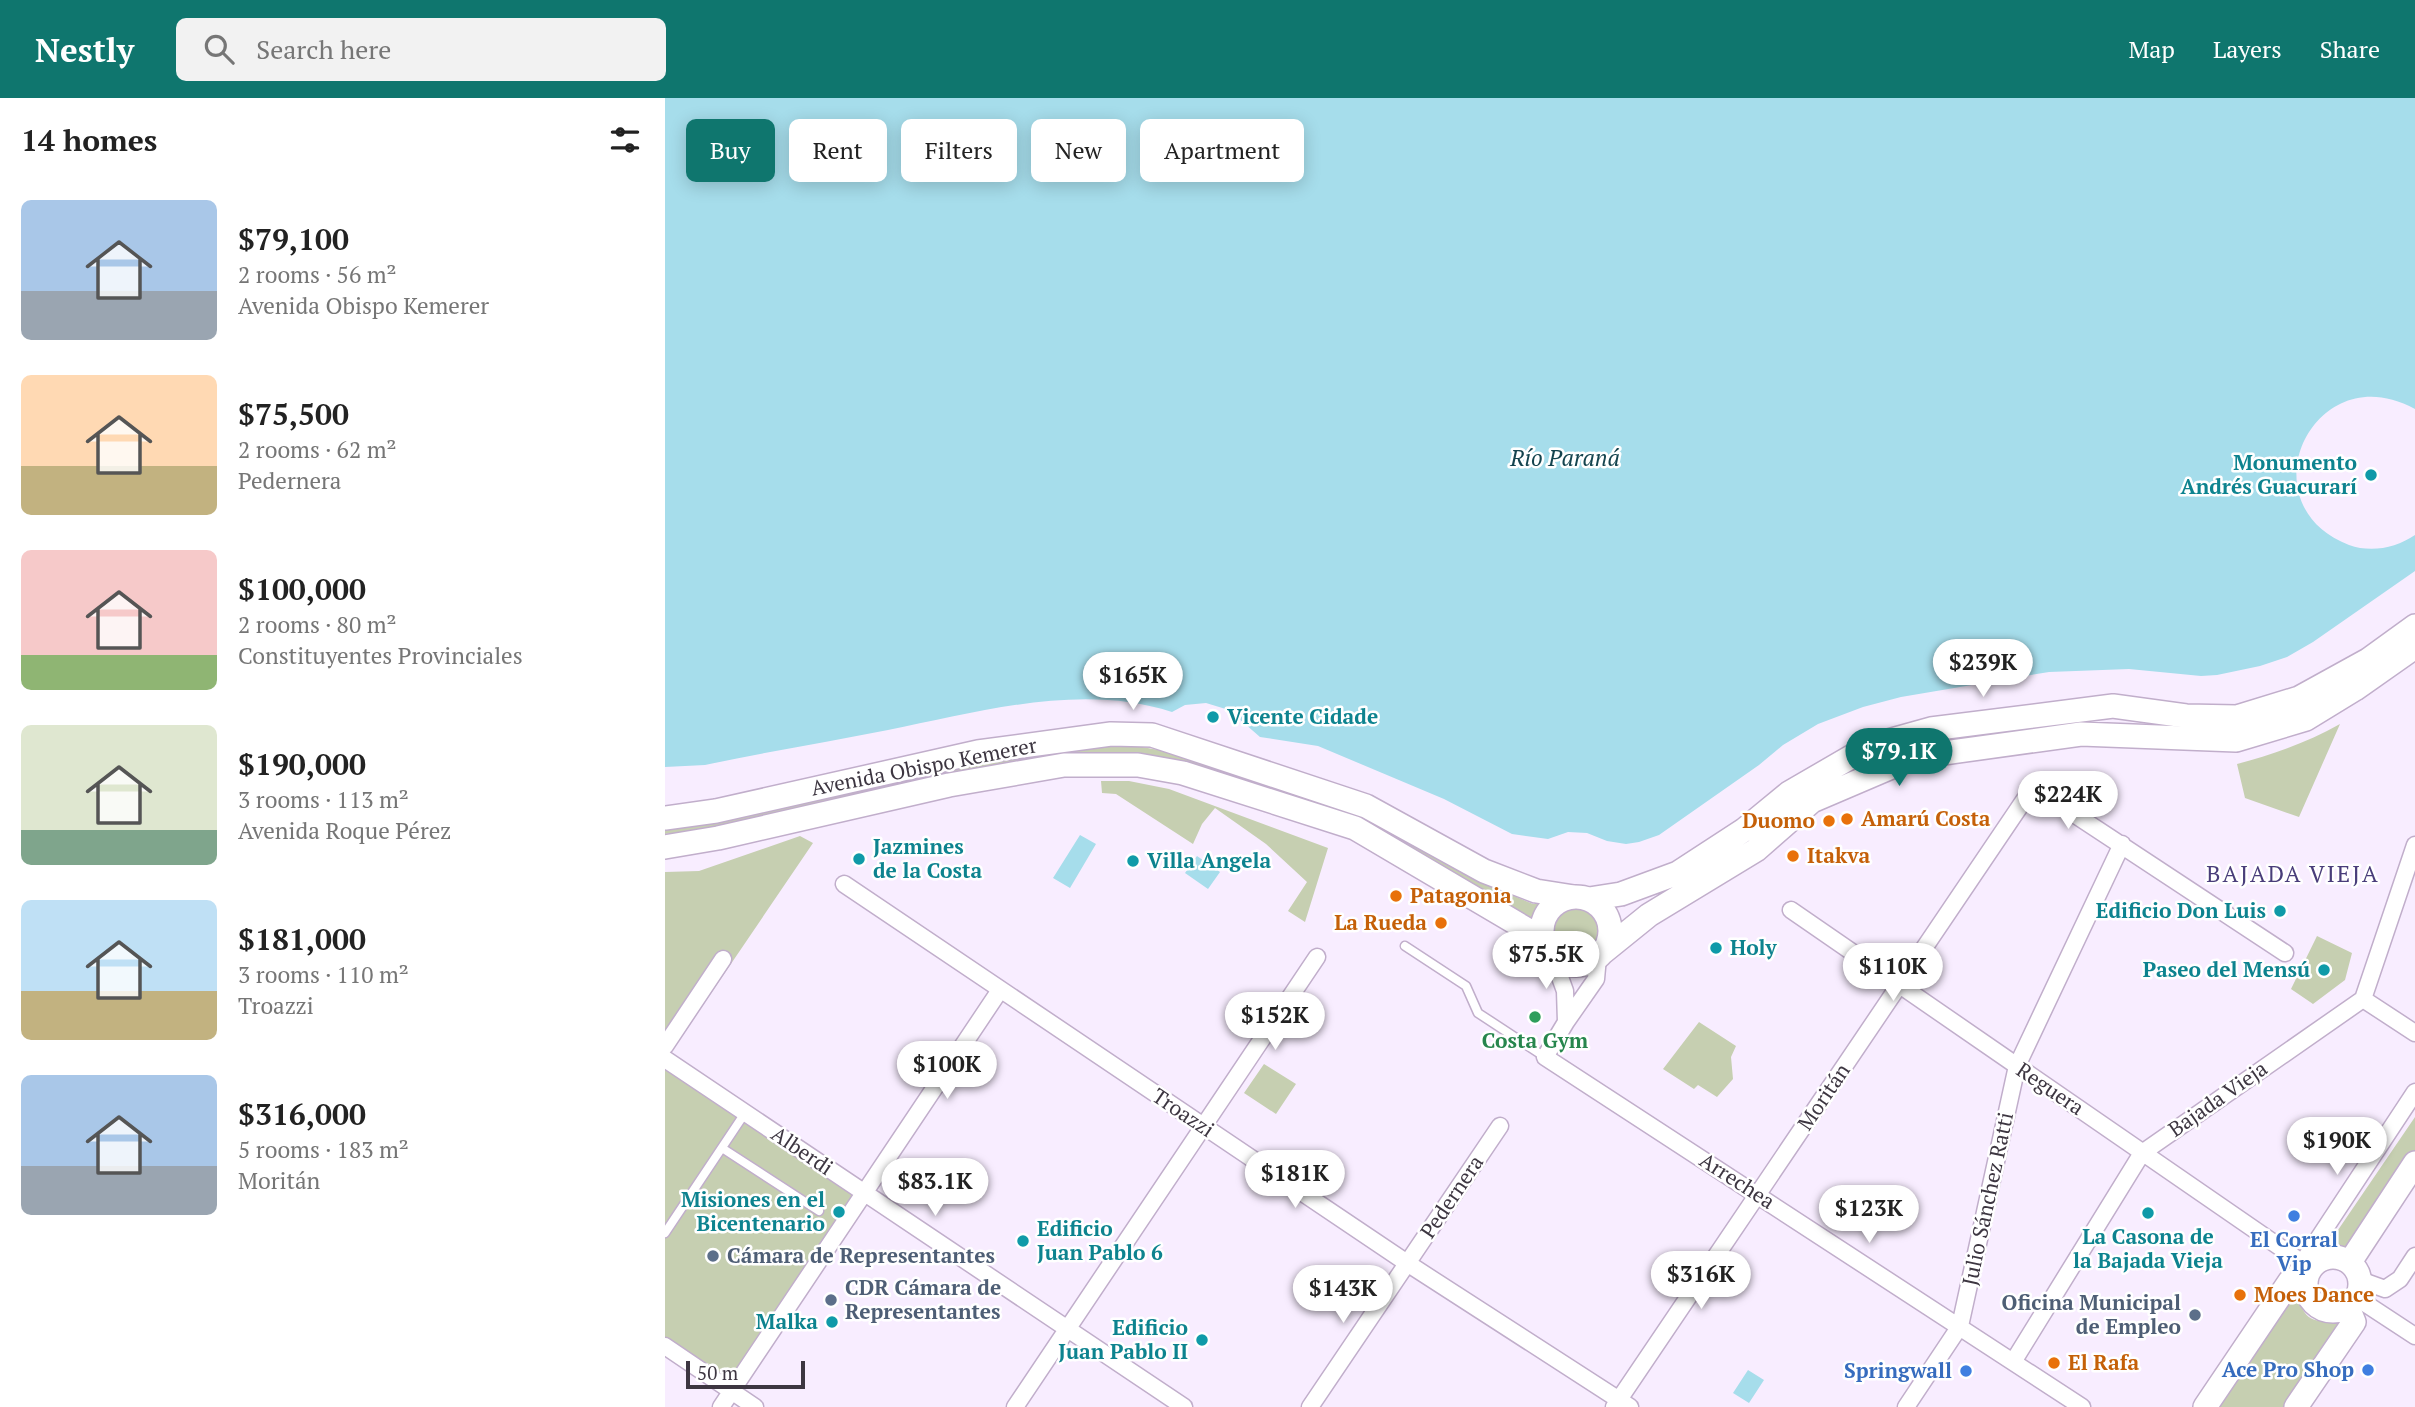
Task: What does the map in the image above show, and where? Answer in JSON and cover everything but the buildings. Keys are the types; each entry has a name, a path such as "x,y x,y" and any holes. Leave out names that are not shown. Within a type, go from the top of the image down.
{"main road":[{"name":"Avenida Obispo Kemerer","path":"1548,947 1542,928 1552,906 1562,900 1628,892 1678,873 1744,830 1789,793 1870,746 1931,729 2113,706 2186,716 2237,717 2299,698 2368,660 2415,626"},
{"path":"1600,955 1649,915 1756,850 1812,801 1915,757 2081,734 2236,740 2306,719 2415,647"},
{"name":"Avenida Obispo Kemerer","path":"665,818 716,811 978,752 1111,734 1152,735 1366,806 1485,871 1537,891 1581,898"},
{"name":"Avenida Obispo Kemerer","path":"665,847 718,838 949,785 1064,765 1138,765 1183,773 1355,828 1520,924 1570,964 1580,965 1600,955"},
{"path":"1581,898 1598,904 1609,923 1610,934 1600,955"},
{"path":"2302,1272 2308,1296 2321,1309 2340,1310 2415,1163"},
{"path":"2205,1407 2302,1272 2315,1262 2338,1256 2354,1287 2354,1322 2296,1407"}],"street":[{"name":"Moritán","path":"1621,1405 1758,1195 2033,787 2122,844"},
{"path":"2122,844 2285,953"},
{"name":"Julio Sánchez Ratti","path":"1960,1326 2017,1066 2122,844"},
{"path":"2415,845 2363,999 2415,1033"},
{"name":"Troazzi","path":"844,884 1621,1405"},
{"name":"Reguera","path":"1791,910 2142,1153 2302,1272"},
{"path":"1548,947 1565,991 1566,1022"},
{"path":"1545,1057 1596,979 1600,955"},
{"path":"1015,1407 1317,957"},
{"path":"665,1046 723,959"},
{"path":"721,1407 1000,989"},
{"name":"Bajada Vieja","path":"2013,1362 2142,1153 2363,999"},
{"name":"Arrechea","path":"1545,1057 2082,1407"},
{"name":"Alberdi","path":"665,1059 1184,1407"},
{"path":"2302,1272 2415,1092"},
{"name":"Pedernera","path":"1310,1407 1500,1126"},
{"path":"2354,1287 2385,1289 2400,1279 2415,1256"},
{"path":"2354,1287 2382,1314 2415,1336"},
{"path":"2382,1314 2385,1289"},
{"path":"1906,1407 1960,1326"},
{"path":"665,1346 755,1407"}],"lane":[{"name":"Arrechea","path":"1405,946 1465,986 1478,1013 1545,1057"},
{"path":"665,1233 745,1113"},
{"path":"722,1147 819,1211"}],"green space":[{"path":"2340,724 2299,817 2245,798 2237,764 2290,747"},
{"path":"1127,744 1179,754 1361,816 1479,881 1533,904 1545,904 1534,923 1479,887 1358,821 1180,762 1132,753 1072,755 717,828 665,834 665,827 895,778 1011,757"},
{"path":"1101,781 1129,781 1169,789 1328,848 1305,922 1288,911 1307,882 1266,844 1215,808 1202,824 1193,844 1116,794 1102,793"},
{"path":"800,836 813,843 669,1055 862,1195 735,1387 665,1339 665,872 699,871"},
{"path":"1577,903 1597,911 1605,931 1597,951 1577,959 1557,951 1549,931 1557,911"},
{"name":"Paseo del Mensú","path":"2317,936 2352,953 2345,980 2313,1004 2291,989"},
{"path":"1699,1022 1736,1046 1731,1057 1733,1079 1717,1097 1698,1085 1694,1089 1663,1069"},
{"path":"1264,1064 1296,1084 1276,1114 1244,1093"},
{"path":"2415,1117 2415,1152 2350,1251 2340,1252 2334,1248 2333,1240 2338,1230"},
{"path":"2294,1293 2309,1317 2317,1321 2341,1324 2285,1407 2219,1407"}],"water":[{"name":"Río Paraná","path":"665,98 2415,98 2415,409 2379,397 2347,401 2322,417 2304,441 2297,469 2300,499 2317,525 2349,545 2366,549 2392,546 2415,535 2415,571 2287,657 2217,675 2129,669 2049,672 1901,697 1863,707 1818,724 1783,745 1659,835 1626,844 1607,841 1587,833 1568,832 1548,839 1512,834 1444,799 1318,746 1260,737 1229,710 1206,703 1185,705 1172,712 1137,703 1102,700 1030,703 705,765 665,767"},
{"path":"1080,835 1096,844 1070,888 1053,878"},
{"path":"1197,856 1220,872 1208,889 1185,873"},
{"path":"1748,1370 1764,1380 1749,1403 1733,1393"}],"place":[{"name":"Monumento Andrés Guacurarí","path":"2371,475"},
{"name":"Vicente Cidade","path":"1213,717"},
{"name":"Amarú Costa","path":"1847,819"},
{"name":"Duomo","path":"1829,821"},
{"name":"Itakva","path":"1793,856"},
{"name":"Jazmines de la Costa","path":"859,859"},
{"name":"Villa Angela","path":"1133,861"},
{"name":"Patagonia","path":"1396,896"},
{"name":"Edificio Don Luis","path":"2280,911"},
{"name":"La Rueda","path":"1441,923"},
{"name":"Holy","path":"1716,948"},
{"name":"Paseo del Mensú","path":"2324,970"},
{"name":"Costa Gym","path":"1535,1017"},
{"name":"Misiones en el Bicentenario","path":"839,1212"},
{"name":"La Casona de la Bajada Vieja","path":"2148,1213"},
{"name":"El Corral Vip","path":"2294,1216"},
{"name":"Edificio Juan Pablo 6","path":"1023,1241"},
{"name":"Cámara de Representantes","path":"713,1256"},
{"name":"Moes Dance","path":"2240,1295"},
{"name":"CDR Cámara de Representantes","path":"831,1300"},
{"name":"Oficina Municipal de Empleo","path":"2195,1315"},
{"name":"Malka","path":"832,1322"},
{"name":"Edificio Juan Pablo II","path":"1202,1340"},
{"name":"El Rafa","path":"2054,1363"},
{"name":"Ace Pro Shop","path":"2368,1370"},
{"name":"Springwall","path":"1966,1371"}],"district":[{"name":"BAJADA VIEJA","path":"2293,874"}]}
